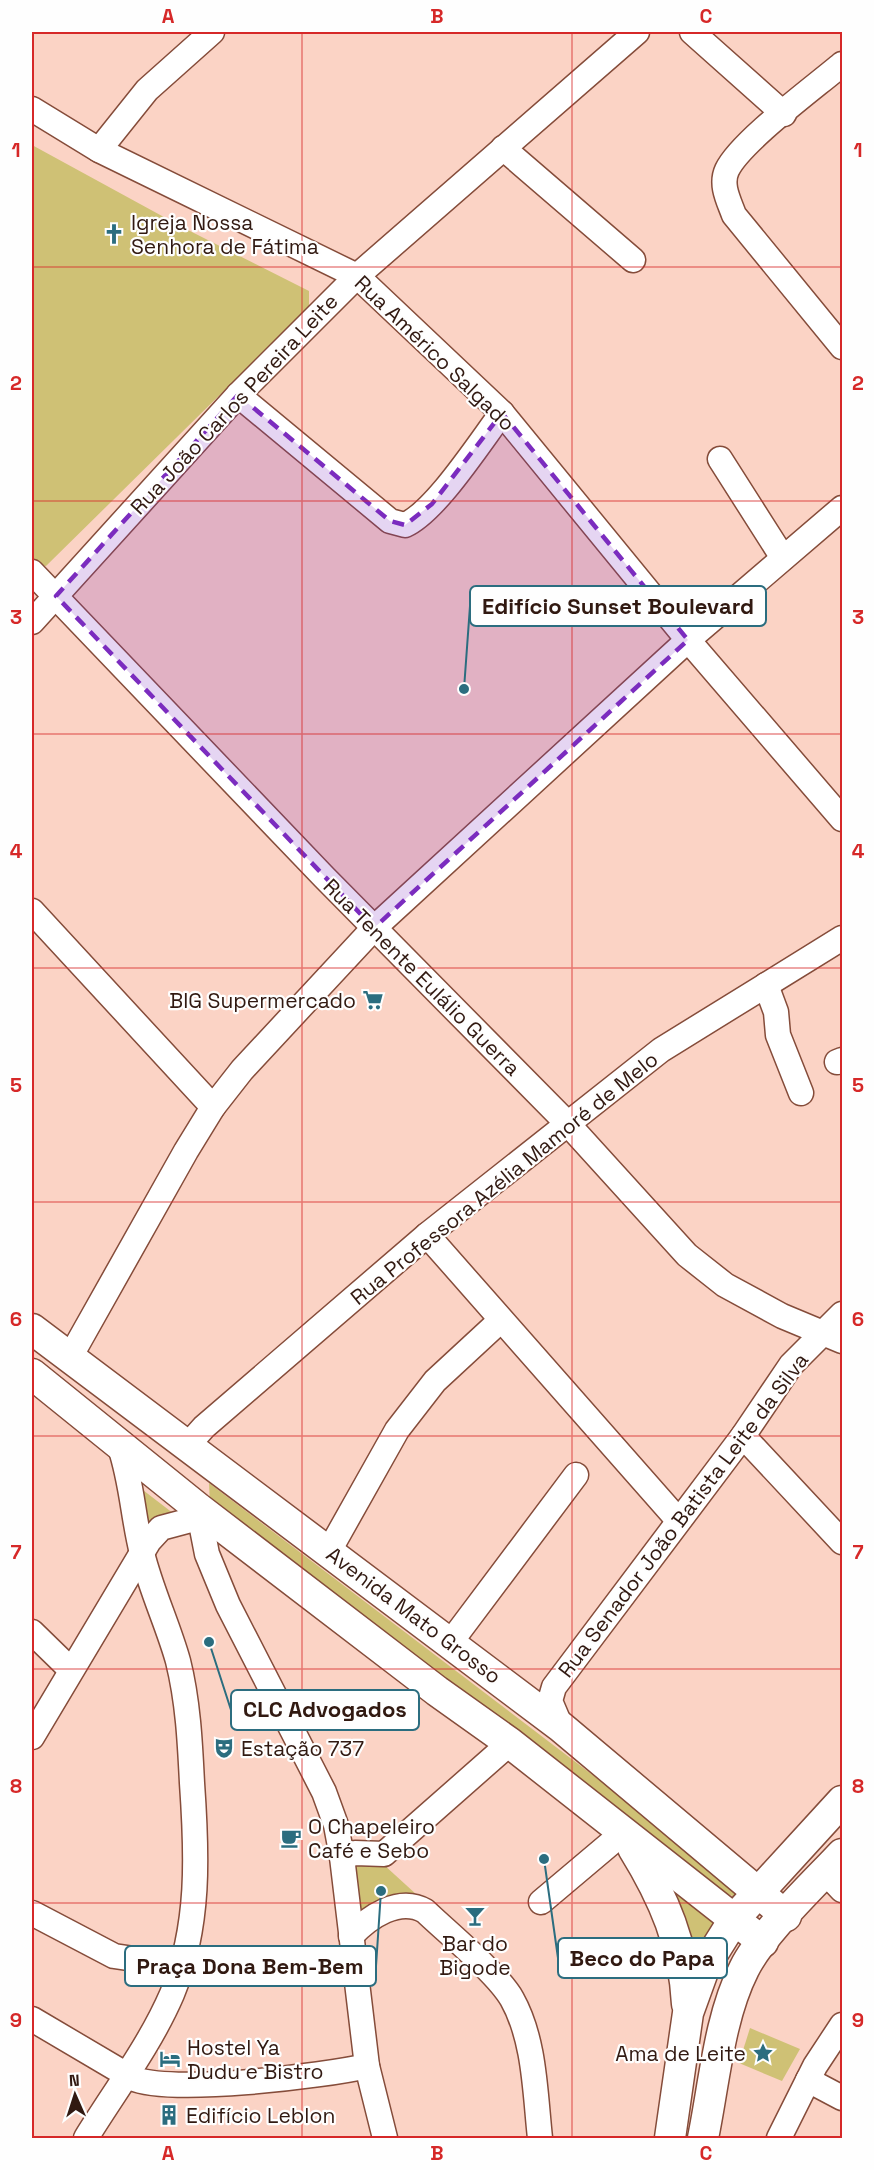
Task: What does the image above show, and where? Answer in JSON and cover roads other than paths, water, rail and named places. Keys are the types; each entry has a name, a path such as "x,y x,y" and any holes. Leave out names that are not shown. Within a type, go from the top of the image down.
{"main road":[{"name":"Avenida Mato Grosso","path":"32,1329 561,1726 786,1916"},
{"path":"69,1359 58,1371 42,1382 198,1508 510,1743 735,1918 759,1946"},
{"path":"197,1453 206,1483 198,1508"},
{"path":"670,2139 688,2013 705,1966 735,1918 843,1801"},
{"path":"703,2139 729,2003 744,1969 759,1946 786,1916 837,1872 817,1859 817,1845 843,1816"},
{"path":"624,1832 660,1893 675,1931 684,1964 688,2013"}],"street":[{"path":"99,150 147,90 212,32"},
{"name":"Rua João Carlos Pereira Leite","path":"32,622 238,394 357,276 637,32"},
{"path":"692,32 784,114"},
{"path":"843,64 740,151 726,172 724,191 734,215 843,347"},
{"name":"Rua Américo Salgado","path":"32,109 99,150 357,276 502,413 688,640 843,819"},
{"path":"503,148 633,260"},
{"path":"238,394 390,521 405,525 415,521 432,504 502,413"},
{"path":"720,459 783,558"},
{"path":"69,1359 213,1107 242,1070 374,928 688,640 843,508"},
{"name":"Rua Tenente Eulálio Guerra","path":"32,572 374,928 568,1124 687,1255 725,1285 782,1316 833,1337"},
{"path":"35,922 213,1107"},
{"name":"Rua Professora Azélia Mamoré de Melo","path":"197,1453 204,1427 427,1235 662,1050 843,938"},
{"path":"766,986 776,1012 778,1035 801,1093"},
{"path":"427,1235 678,1520"},
{"name":"Rua Senador João Batista Leite da Silva","path":"561,1726 550,1701 554,1688 743,1436 791,1365 833,1337 843,1314"},
{"path":"329,1551 397,1430 435,1381 501,1320"},
{"path":"743,1436 843,1542"},
{"path":"86,2139 172,1994 193,1914 197,1858 189,1720 178,1661 142,1553 128,1473 120,1447"},
{"path":"450,1643 576,1475"},
{"path":"32,1737 149,1540 161,1528 191,1520 198,1508"},
{"path":"198,1508 207,1554 228,1605 324,1792 336,1825 342,1857 367,2066 386,2139"},
{"path":"32,1632 71,1670"},
{"path":"342,1857 355,1853 380,1855 387,1852 510,1743"},
{"path":"542,1902 624,1832"},
{"path":"351,1936 382,1912 401,1906 414,1906 425,1911 512,1998 525,2031 531,2055 540,2139"},
{"path":"32,1913 114,1956 181,1966"},
{"path":"32,2019 126,2075 150,2082 208,2083 316,2074 367,2066"},
{"path":"779,2139 831,2038 843,2025"},
{"path":"808,2080 843,2098"}],"place":[{"name":"Igreja Nossa Senhora de Fátima","path":"114,234"},
{"name":"Edifício Sunset Boulevard","path":"464,689"},
{"name":"BIG Supermercado","path":"373,1000"},
{"name":"CLC Advogados","path":"209,1642"},
{"name":"Estação 737","path":"224,1748"},
{"name":"O Chapeleiro Café e Sebo","path":"291,1838"},
{"name":"Beco do Papa","path":"544,1859"},
{"name":"Praça Dona Bem-Bem","path":"381,1891"},
{"name":"Bar do Bigode","path":"475,1916"},
{"name":"Ama de Leite","path":"763,2053"},
{"name":"Hostel Ya Dudu e Bistro","path":"170,2059"},
{"name":"Edifício Leblon","path":"169,2115"}]}
